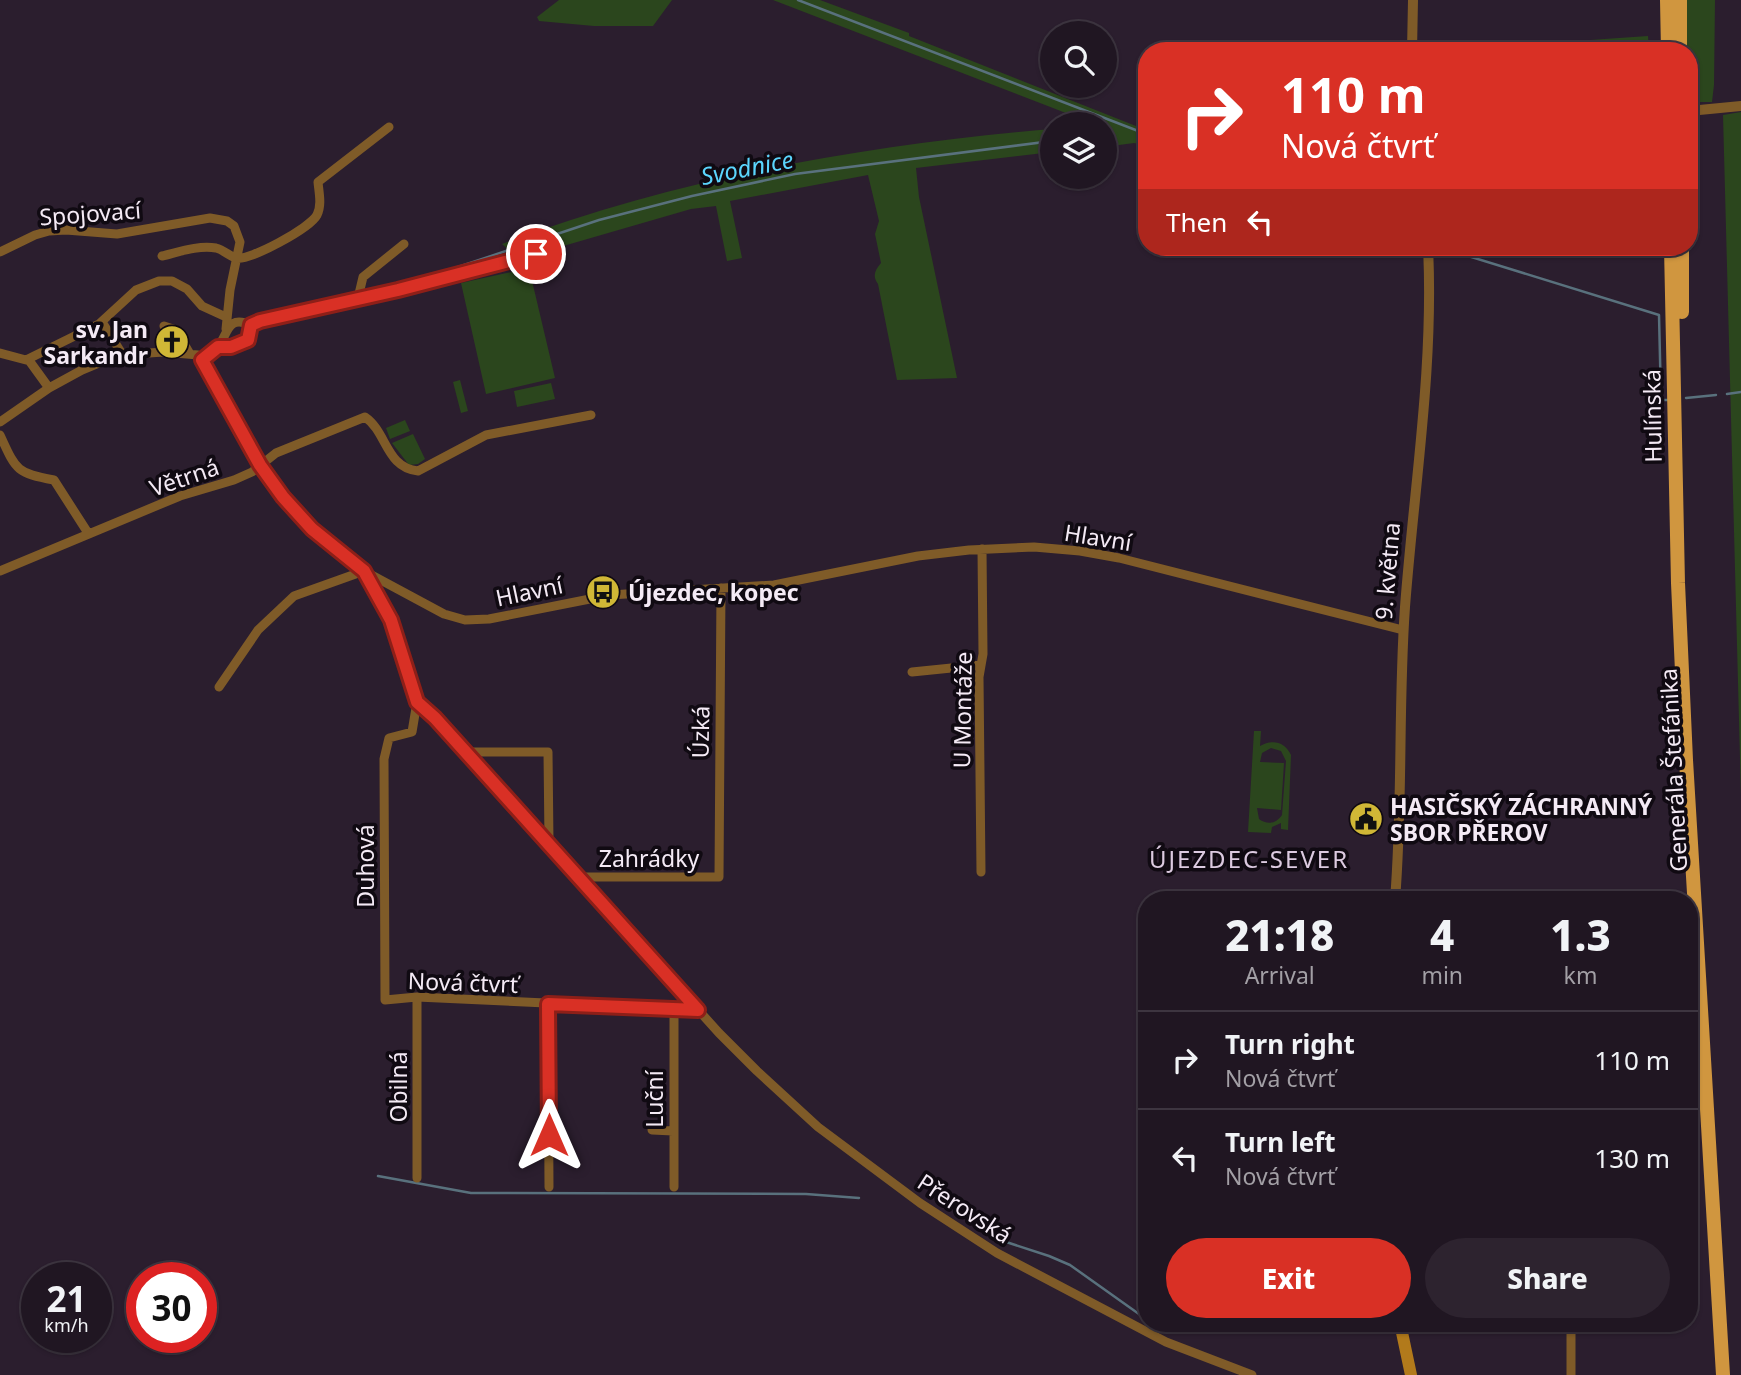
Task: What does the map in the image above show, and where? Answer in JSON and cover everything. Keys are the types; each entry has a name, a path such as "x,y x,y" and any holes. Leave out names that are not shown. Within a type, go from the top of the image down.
{"main road":[{"path":"1667,0 1668,42"},
{"path":"1680,0 1680,42"},
{"name":"Hulínská","path":"1671,256 1682,583"},
{"name":"Hulínská","path":"1682,256 1682,583"},
{"name":"Generála Štefánika","path":"1682,583 1694,891"},
{"name":"Generála Štefánika","path":"1682,583 1731,1375"},
{"name":"Generála Štefánika","path":"1698,964 1723,1375"},
{"path":"1698,1033 1701,1014"},
{"path":"1402,1332 1411,1375"}],"street":[{"path":"1412,42 1413,0"},
{"path":"1698,110 1741,106"},
{"path":"162,256 195,248 215,248 237,258 259,253 290,236 316,218 319,209 318,182 388,127"},
{"name":"Spojovací","path":"0,252 49,231 117,234 211,218 227,221 234,226 240,242 226,317 226,331"},
{"path":"358,298 363,277 404,244"},
{"path":"0,422 49,388 82,370 122,354 190,354 198,355 202,360 218,347 231,324 237,322 251,325 536,254"},
{"name":"9. května","path":"1396,891 1400,843 1403,630 1418,475 1431,293 1429,256"},
{"path":"0,353 28,359 102,322 136,290 159,281 172,281 187,289 202,306 226,317"},
{"path":"102,322 122,354"},
{"path":"218,347 231,347 248,340 251,325"},
{"path":"164,326 176,330 190,354"},
{"path":"28,359 49,388"},
{"name":"Hlavní","path":"202,360 260,465 283,497 312,529 364,571 444,614 464,620 489,619 610,595 774,585 918,556 1034,547 1119,558 1403,630"},
{"name":"Větrná","path":"0,570 180,496 234,480 252,472 276,453 365,417 371,422 394,460 401,466 418,471 486,435 591,415"},
{"path":"0,435 13,464 21,471 31,476 54,480 88,533"},
{"name":"U Montáže","path":"981,872 979,690 983,654 982,549"},
{"path":"219,687 258,630 294,596 364,571 395,630 417,702 435,718 549,842 698,1010"},
{"name":"Úzká","path":"719,877 721,588"},
{"path":"912,672 981,665"},
{"name":"Duhová","path":"384,995 384,759 389,738 412,732 417,702"},
{"path":"466,752 548,752 549,842"},
{"name":"Zahrádky","path":"579,877 719,877"},
{"name":"Nová čtvrť","path":"384,995 385,1000 417,997 674,1011 698,1010"},
{"name":"Obilná","path":"417,997 417,1178"},
{"path":"548,1004 549,1187"},
{"name":"Přerovská","path":"698,1010 757,1071 818,1127 920,1203 998,1253 1138,1327"},
{"name":"Luční","path":"674,1011 674,1187"},
{"path":"652,1130 673,1130"},
{"name":"Přerovská","path":"1147,1332 1252,1375"},
{"path":"1571,1332 1571,1375"}],"green space":[{"path":"559,0 672,0 653,26 594,26 539,21 537,17"},
{"path":"773,0 820,0 909,33 909,36 1040,88 1040,98 1065,98 1101,112 1063,112"},
{"path":"1685,0 1715,0 1712,102 1698,101 1698,42 1687,42"},
{"path":"1648,36 1648,42 1590,42"},
{"path":"1741,112 1741,796 1723,115"},
{"path":"1117,118 1138,127 1138,144 1117,145"},
{"path":"1040,130 1040,153 916,168 919,197 957,378 897,380 875,278 881,263 875,234 879,221 868,175 730,201 742,258 727,261 716,206 691,209 546,251 545,246 531,245 514,255 502,244 636,200 704,183 842,155"},
{"path":"529,268 555,378 486,394 461,283"},
{"path":"460,380 468,411 461,413 453,382"},
{"path":"551,383 555,399 517,407 514,391"},
{"path":"405,420 410,431 390,439 386,428"},
{"path":"413,434 425,459 418,464 409,465 392,443"},
{"path":"1254,731 1261,731 1260,746 1278,743 1291,755 1288,830 1281,829 1281,823 1272,827 1271,833 1248,832","holes":["1271,748 1281,751 1286,761 1282,815 1274,822 1265,822 1259,819 1257,808 1281,810 1284,763 1260,762 1262,753"]}],"waterway":[{"path":"798,0 1138,131"},
{"name":"Svodnice","path":"458,267 599,220 692,196 795,174 1040,143"},
{"name":"Svodnice","path":"1468,256 1659,315 1661,400 1668,400"},
{"name":"Svodnice","path":"1727,394 1741,392"},
{"name":"Svodnice","path":"1686,398 1716,395"},
{"path":"378,1176 471,1193 806,1194 859,1198"},
{"path":"997,1239 1070,1265 1138,1313"}],"place":[{"name":"sv. Jan Sarkandr","path":"172,342"},
{"name":"Újezdec, kopec","path":"603,592"},
{"name":"HASIČSKÝ ZÁCHRANNÝ SBOR PŘEROV","path":"1366,819"}],"district":[{"name":"ÚJEZDEC-SEVER","path":"1249,858"}],"route":[{"path":"536,254 444,279 260,321 251,325 248,340 231,347 218,347 202,360 260,465 283,497 312,529 364,571 391,620 417,702 435,718 549,842 698,1010 548,1004 549,1135"}]}
